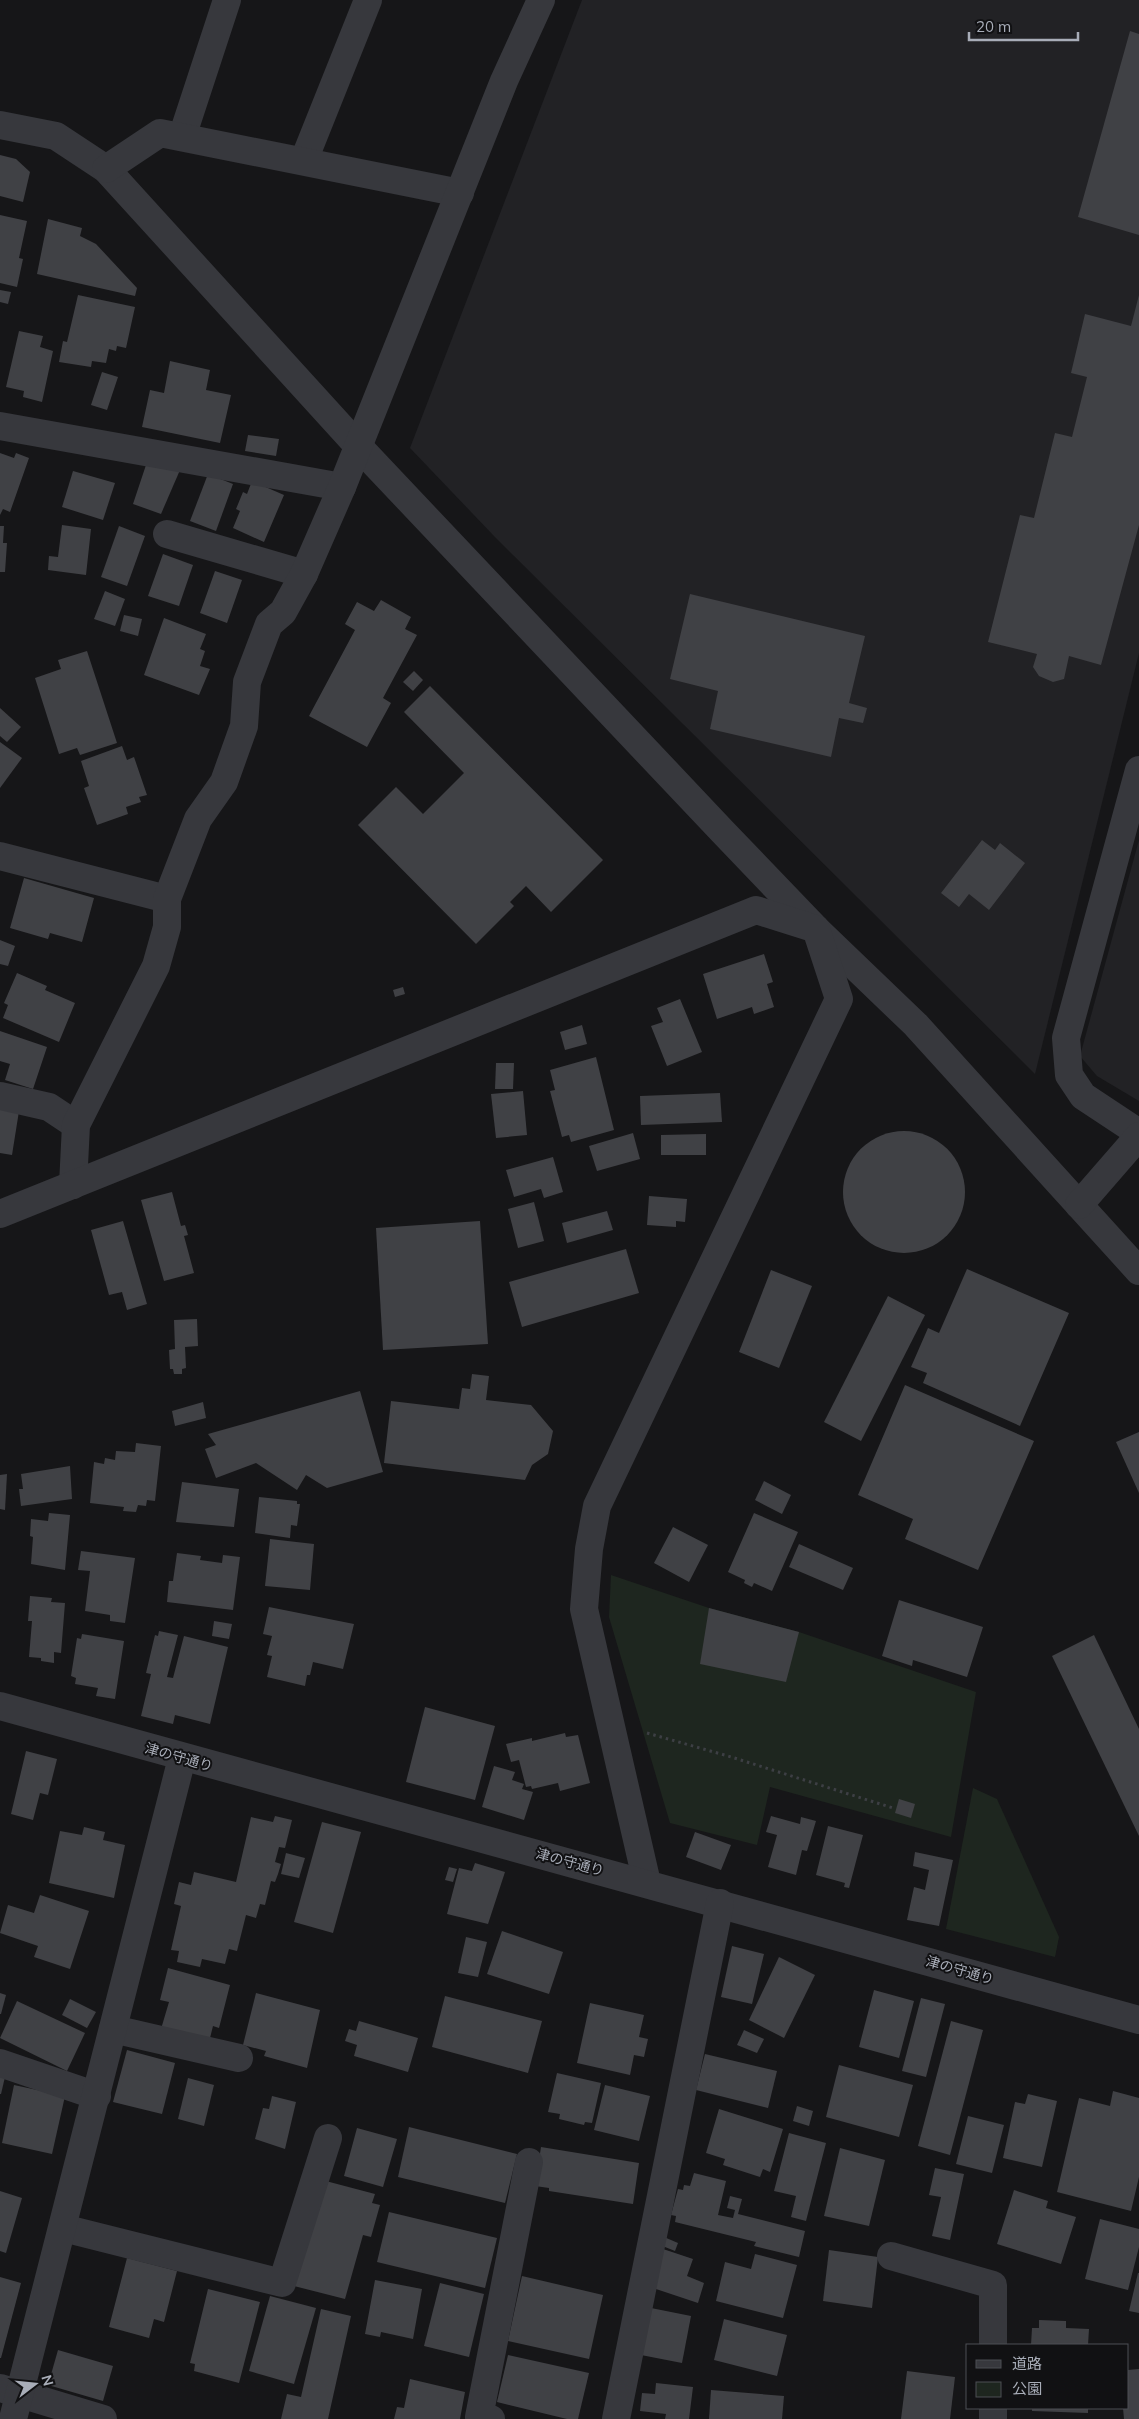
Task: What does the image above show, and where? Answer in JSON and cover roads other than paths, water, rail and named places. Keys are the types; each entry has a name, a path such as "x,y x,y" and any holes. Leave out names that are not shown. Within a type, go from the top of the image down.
{"street":[{"path":"182,137 227,0"},
{"path":"304,160 368,0"},
{"path":"73,1185 76,1125 156,966 167,927 167,899 198,819 224,782 244,726 247,682 269,624 283,612 304,574 342,487 504,81 541,0"},
{"path":"0,125 56,136 106,169 359,447 816,929 916,1025 1139,1272"},
{"path":"106,169 160,133 304,160 460,193"},
{"path":"0,426 342,487"},
{"path":"167,534 304,574"},
{"path":"1079,1205 1139,1135 1083,1096 1069,1075 1066,1038 1139,770"},
{"path":"0,856 167,899"},
{"path":"0,1214 756,910 816,929"},
{"path":"647,1883 584,1609 589,1549 597,1506 839,999 816,929"},
{"path":"0,1096 49,1107 76,1125"},
{"name":"津の守通り","path":"0,1706 182,1758 647,1883 1139,2020"},
{"path":"103,2419 11,2400 63,2228 182,1758"},
{"path":"616,2419 720,1903"},
{"path":"113,2029 239,2058"},
{"path":"0,2063 96,2096"},
{"path":"63,2228 282,2283 328,2138"},
{"path":"491,2419 479,2417 529,2162"},
{"path":"891,2256 993,2285 993,2344"}]}
